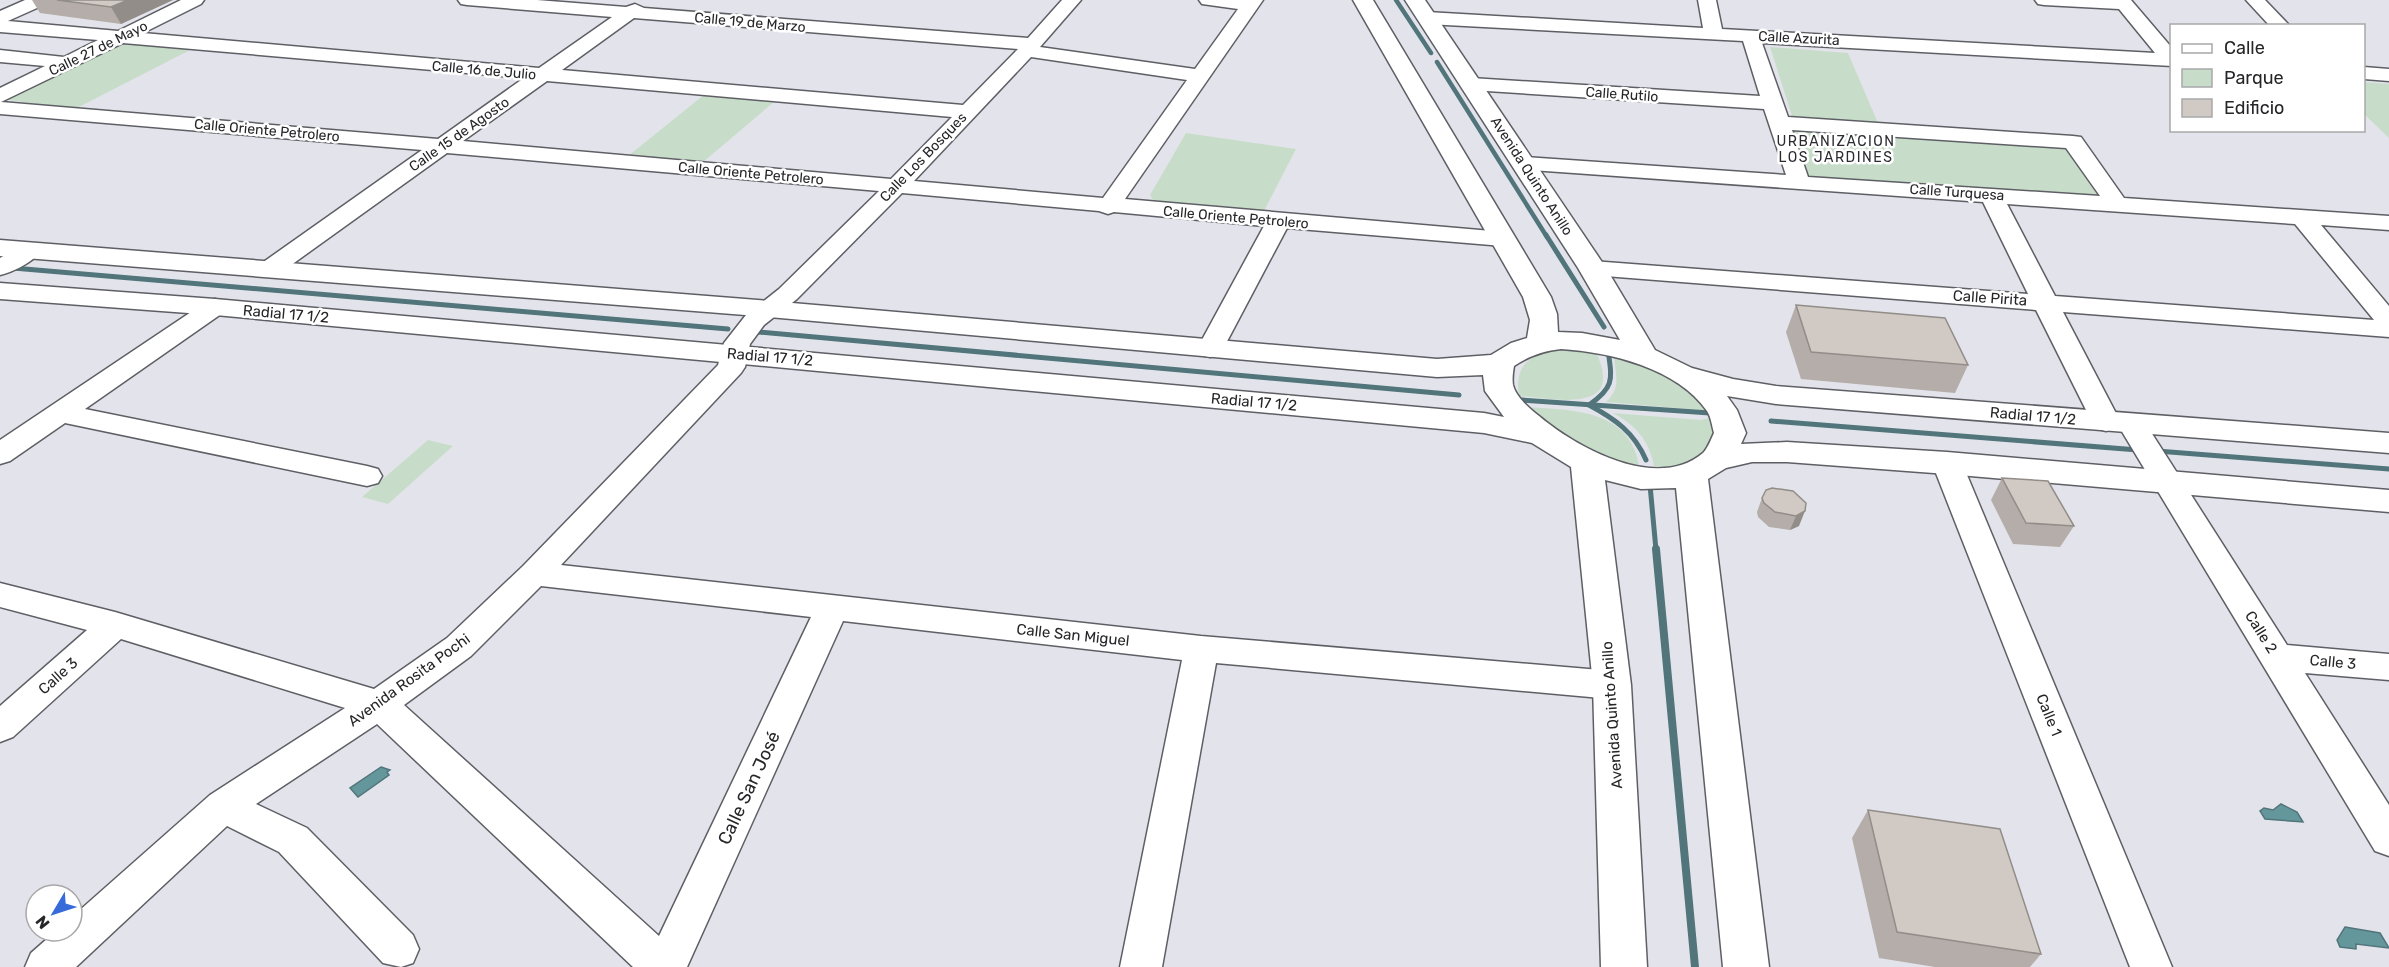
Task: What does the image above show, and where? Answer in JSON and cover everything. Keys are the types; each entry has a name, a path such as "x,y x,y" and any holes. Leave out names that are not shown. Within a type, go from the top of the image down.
{"main road":[{"name":"Avenida Quinto Anillo","path":"1363,0 1426,59 1472,84 1592,268 1644,356"},
{"name":"Avenida Quinto Anillo","path":"1421,9 1426,59 1503,239 1537,297 1545,319 1545,329 1540,343"},
{"path":"0,248 769,309 1437,368 1474,367 1500,363 1516,350 1561,340 1617,346 1644,356 1680,374 1704,392 1721,409 1730,433 1704,466 1746,967"},
{"name":"Radial 17 1/2","path":"0,291 215,307 1484,423 1538,434"},
{"path":"1500,363 1498,385 1509,405 1538,434 1587,463 1628,476 1660,479 1752,452 1787,452 2165,478 2389,501"},
{"name":"Radial 17 1/2","path":"1680,374 1732,388 1776,395 2126,428 2389,443"},
{"name":"Avenida Quinto Anillo","path":"1587,463 1612,685 1624,967"}],"street":[{"path":"0,18 40,0"},
{"name":"Calle 27 de Mayo","path":"0,96 195,0"},
{"name":"Calle 19 de Marzo","path":"467,0 639,6 1029,48 1199,76"},
{"name":"Calle Los Bosques","path":"735,354 737,343 754,320 788,294 896,187 1072,0"},
{"path":"1208,0 1252,3"},
{"path":"1707,0 1714,33"},
{"path":"2044,0 2123,2 2170,59"},
{"path":"2255,0 2279,24"},
{"path":"1108,207 1252,3"},
{"name":"Calle 15 de Agosto","path":"271,268 639,6"},
{"name":"Calle Azurita","path":"1421,9 1714,33 2170,60"},
{"name":"Calle 16 de Julio","path":"0,26 968,112"},
{"path":"1750,35 1799,182"},
{"path":"0,56 67,63"},
{"path":"2365,73 2389,75"},
{"name":"Calle Rutilo","path":"1472,84 2073,142 2115,202"},
{"name":"Calle Oriente Petrolero","path":"0,108 444,145 1108,207 1503,239"},
{"name":"Calle Turquesa","path":"1525,164 2115,202 2389,223"},
{"name":"Calle 2","path":"1991,195 2046,302 2126,428 2165,478 2389,839"},
{"path":"2302,217 2389,322"},
{"path":"1210,348 1279,220"},
{"path":"0,268 29,251"},
{"name":"Calle Pirita","path":"1592,268 2389,329"},
{"path":"0,454 215,307"},
{"name":"Avenida Rosita Pochi","path":"46,967 224,806 379,704 459,647 534,574 731,367 735,354"},
{"path":"60,413 367,476"},
{"name":"Calle 1","path":"1947,463 2151,967"},
{"name":"Calle San Miguel","path":"534,574 1201,649 1612,685"},
{"path":"0,595 115,625 379,704 664,967"},
{"name":"Calle San José","path":"664,967 832,609"},
{"name":"Calle 3","path":"0,727 115,625"},
{"path":"1141,967 1201,649"},
{"name":"Calle 3","path":"2276,657 2389,667"},
{"path":"224,806 293,840 398,949"}],"green space":[{"path":"124,41 194,48 75,109 1,99"},
{"path":"1770,47 1848,53 1878,123 1792,116"},
{"path":"2365,82 2389,84 2389,138 2365,115"},
{"path":"710,90 781,96 702,163 628,156"},
{"path":"1789,126 2064,143 2105,198 1814,178 1807,175"},
{"path":"1186,133 1296,149 1262,215 1153,200 1150,195"},
{"path":"1573,348 1595,349 1603,376 1601,387 1594,394 1570,400 1519,396 1520,372 1525,364 1540,354"},
{"path":"1614,353 1630,357 1681,382 1711,411 1606,402 1616,385"},
{"path":"1524,407 1578,412 1610,422 1623,432 1633,446 1639,465 1607,457 1578,444 1550,427"},
{"path":"1612,413 1701,420 1713,417 1716,426 1715,444 1687,464 1672,467 1654,466 1649,448 1640,434 1628,422"},
{"path":"428,440 453,446 388,504 362,497"}],"water":[{"path":"381,767 390,770 387,772 389,775 358,797 350,788"},
{"path":"2281,804 2297,812 2303,822 2265,819 2260,811 2264,808 2273,810"},
{"path":"2345,927 2380,933 2389,948 2356,944 2356,949 2340,947 2337,940"}],"building":[{"path":"57,0 128,0 111,7"},
{"path":"1796,305 1945,318 1968,365 1811,352"},
{"path":"2002,478 2048,481 2074,526 2026,523"},
{"path":"1772,488 1793,491 1806,503 1805,511 1796,516 1775,512 1764,503 1762,498 1766,490"},
{"path":"1868,810 2000,829 2041,954 1897,932"}],"waterway":[{"path":"1396,0 1431,53"},
{"path":"1437,62 1547,237"},
{"path":"1546,235 1604,327"},
{"path":"13,268 728,329"},
{"path":"758,332 1459,395"},
{"path":"1589,405 1604,393 1610,382 1608,350"},
{"path":"1522,400 1589,405"},
{"path":"1589,405 1710,413"},
{"path":"1589,405 1623,427 1636,442 1646,460"},
{"path":"1771,421 2138,450"},
{"path":"2157,451 2389,469"},
{"path":"1650,485 1656,550"},
{"path":"1656,549 1695,967"}],"district":[{"name":"URBANIZACION LOS JARDINES","path":"1836,150"}]}
